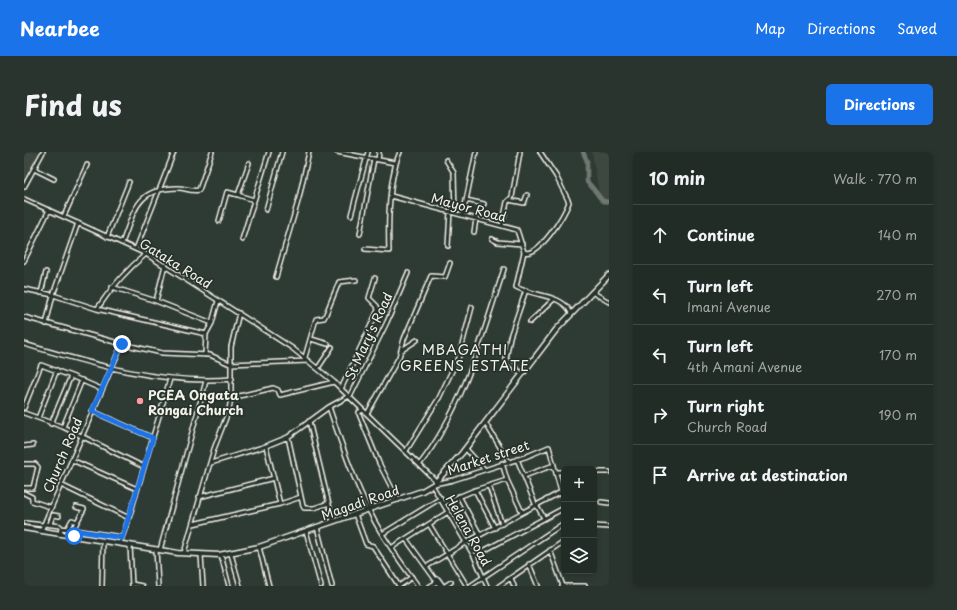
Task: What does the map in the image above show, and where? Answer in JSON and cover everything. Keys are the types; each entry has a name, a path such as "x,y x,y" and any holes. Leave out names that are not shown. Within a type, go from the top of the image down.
{"highway":[{"name":"Magadi Road","path":"24,528 158,550 201,555 221,555 259,548 333,521 398,500 434,483 466,449 522,374 571,313 609,275"}],"street":[{"path":"24,187 43,152"},
{"path":"136,249 174,152"},
{"path":"122,243 138,203 147,195 160,189 177,188 199,190 212,152"},
{"path":"242,240 269,152"},
{"path":"266,210 282,152"},
{"path":"276,277 299,198 309,152"},
{"path":"337,152 395,163"},
{"path":"351,215 368,152"},
{"path":"378,160 379,152"},
{"path":"365,249 389,251 391,196 395,163 400,152"},
{"path":"463,215 476,152"},
{"path":"502,226 509,200 512,197 520,152"},
{"path":"524,252 528,254 533,252 547,240 568,202 556,176 540,152"},
{"path":"360,234 374,159"},
{"path":"446,160 454,173 455,213"},
{"path":"238,195 249,163"},
{"path":"64,216 87,165"},
{"path":"34,169 54,179"},
{"path":"107,237 129,182"},
{"path":"219,221 227,192 254,200"},
{"path":"509,200 524,203 527,195"},
{"name":"Mayor Road","path":"391,196 517,230 524,252 515,284 517,288 526,290"},
{"name":"Gataka Road","path":"24,199 78,222 107,237 146,254 310,361 420,464 434,483"},
{"path":"466,200 484,204"},
{"path":"24,261 49,210"},
{"path":"448,246 450,211"},
{"path":"474,232 476,219"},
{"path":"46,324 53,295 78,222"},
{"path":"492,239 498,242 522,244"},
{"path":"97,310 112,287 128,268 146,254"},
{"path":"367,414 402,350 404,339 431,275 445,277 450,263"},
{"path":"156,301 165,266"},
{"path":"420,464 436,442 465,385 504,269"},
{"path":"41,293 46,272"},
{"name":"St Mary's Road","path":"212,463 266,446 288,437 329,407 351,395 388,322 408,273"},
{"path":"341,389 378,310 378,306 369,298 375,278"},
{"path":"305,358 316,319 324,318 339,282 356,280"},
{"path":"112,287 156,301 212,323"},
{"path":"24,289 53,295 97,310 206,334"},
{"path":"522,374 506,359 510,337 526,290 565,304 571,313"},
{"path":"592,292 609,302"},
{"path":"530,322 554,299"},
{"path":"205,355 206,334 212,323 218,301"},
{"path":"406,451 439,398 459,356 472,307"},
{"path":"184,553 199,497 212,463 214,449 229,410 232,379 230,364 232,339 239,314"},
{"path":"24,317 122,344 162,353 205,355 230,364 310,361"},
{"path":"311,339 328,344"},
{"path":"402,350 417,340"},
{"path":"24,344 112,368 170,379 206,381 232,379"},
{"name":"Church Road","path":"41,531 101,389 122,344"},
{"path":"318,368 332,347"},
{"path":"24,408 40,366 43,365 101,389"},
{"path":"38,418 57,370"},
{"path":"52,424 71,376"},
{"path":"120,543 129,518 170,379"},
{"path":"63,427 82,380"},
{"path":"158,586 158,550 206,381"},
{"path":"231,398 273,388 278,390 280,395 334,382"},
{"path":"329,407 347,460 369,510 391,548 418,586"},
{"path":"363,410 359,412 359,414 379,463 398,500"},
{"path":"92,411 153,438"},
{"path":"24,413 63,427 144,467"},
{"path":"309,421 333,521"},
{"path":"486,424 509,462"},
{"path":"288,437 304,508 314,508 329,503"},
{"path":"24,446 33,445"},
{"path":"266,446 280,504"},
{"name":"Market street","path":"434,483 453,480 549,447 554,465"},
{"path":"466,449 484,469"},
{"path":"517,459 536,506 544,518"},
{"path":"72,460 137,488"},
{"path":"502,463 507,480 522,512"},
{"path":"24,464 35,464 38,467 33,488 24,488"},
{"path":"426,567 465,543 561,492 554,465 524,476"},
{"path":"556,472 561,472"},
{"path":"597,472 609,472"},
{"path":"199,497 274,478"},
{"path":"444,503 475,490 507,480"},
{"name":"Helena Road","path":"434,483 448,512 474,556 487,586"},
{"path":"61,485 129,518"},
{"path":"489,486 502,524"},
{"path":"475,490 494,528"},
{"path":"24,493 30,495 32,501 50,507"},
{"path":"459,496 480,535"},
{"path":"193,524 280,504 301,497"},
{"path":"382,534 441,498"},
{"path":"601,502 609,503"},
{"path":"74,536 73,530 84,510 76,507"},
{"path":"474,556 561,510"},
{"path":"391,548 448,512"},
{"path":"355,514 366,544 373,546 399,586 412,577"},
{"path":"50,524 53,515 59,516"},
{"path":"67,529 72,520 77,522"},
{"path":"26,523 43,525 50,524 60,526 61,528 122,538"},
{"path":"429,524 467,586"},
{"path":"470,586 561,525"},
{"path":"597,526 609,527"},
{"path":"317,527 332,586"},
{"path":"60,534 61,528"},
{"path":"306,531 321,586"},
{"path":"96,540 97,534"},
{"path":"406,539 436,580 438,579 443,586 451,582"},
{"path":"102,586 103,541"},
{"path":"499,586 561,543"},
{"path":"130,545 132,585 142,586"},
{"path":"259,548 269,586"},
{"path":"550,550 563,586 585,586"},
{"path":"231,554 240,586"},
{"path":"201,555 203,586"},
{"path":"221,555 229,586"},
{"path":"529,564 538,586"},
{"path":"511,578 514,586"},
{"path":"430,586 436,580"}],"shaded area":[{"path":"24,152 42,152 24,185"},
{"path":"592,152 609,152 609,201 600,199"}],"waterway":[{"path":"583,152 587,161 587,182 603,201 609,202"}],"place":[{"name":"PCEA Ongata Rongai Church","path":"140,401"}],"district":[{"name":"MBAGATHI GREENS ESTATE","path":"465,358"}],"route":[{"path":"74,536 73,530 122,538 153,438 92,411 122,344"}]}
